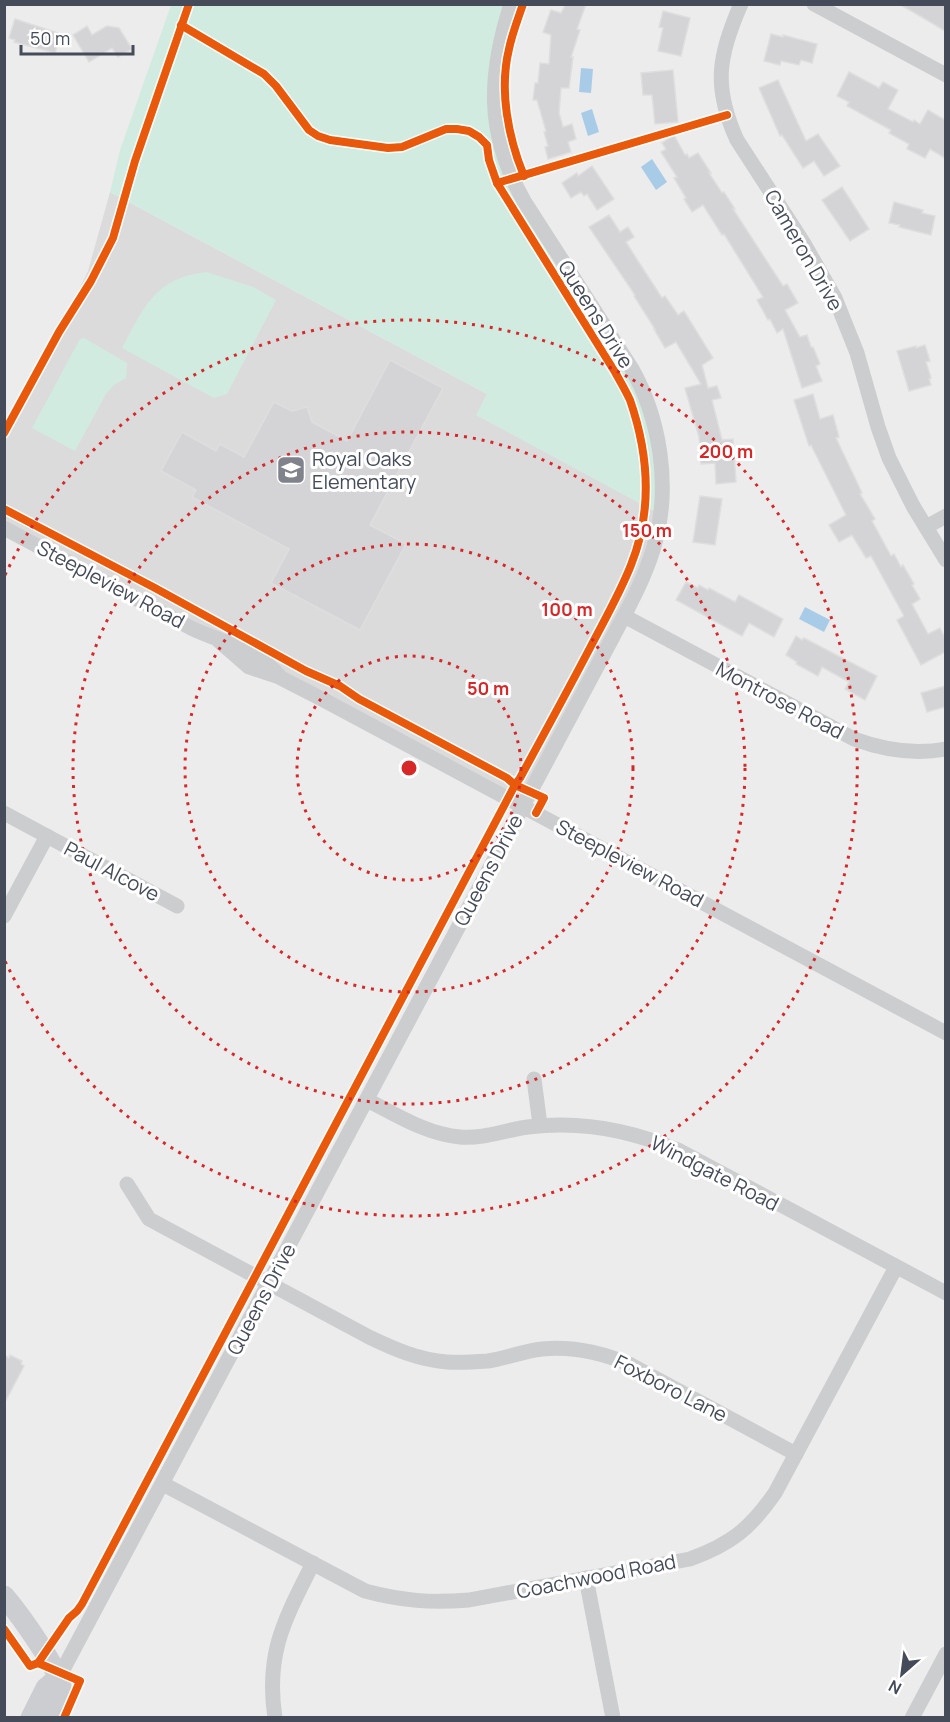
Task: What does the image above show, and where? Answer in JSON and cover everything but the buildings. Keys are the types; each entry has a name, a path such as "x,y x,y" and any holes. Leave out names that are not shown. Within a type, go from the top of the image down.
{"street":[{"name":"Queens Drive","path":"31,1718 46,1688 59,1677 163,1484 642,582 653,551 658,531 662,483 658,444 648,404 636,377 524,201 506,160 497,128 494,82 498,51 511,4"},
{"name":"Cameron Drive","path":"741,4 725,44 721,68 723,97 730,123 737,140 807,249 835,298 857,353 889,458 945,560"},
{"path":"814,4 945,75"},
{"path":"926,527 945,516"},
{"name":"Steepleview Road","path":"4,528 191,628 218,640 254,669 282,679 945,1033"},
{"name":"Montrose Road","path":"624,616 854,739 876,747 898,751 923,752 945,749"},
{"name":"Paul Alcove","path":"4,813 177,906"},
{"path":"4,916 47,836"},
{"path":"534,1079 540,1125"},
{"name":"Windgate Road","path":"367,1100 425,1129 460,1137 478,1137 540,1125 584,1124 627,1132 658,1142 680,1151 945,1293"},
{"name":"Foxboro Lane","path":"127,1184 149,1219 397,1351 446,1362 488,1360 541,1350 563,1349 611,1356 796,1454"},
{"name":"Coachwood Road","path":"163,1484 365,1591 416,1602 469,1600 690,1558 715,1550 736,1537 764,1509 775,1493 896,1267"},
{"path":"275,1718 272,1697 276,1646 286,1616 313,1563"},
{"path":"586,1578 613,1718"},
{"path":"4,1596 23,1620 59,1677"},
{"path":"912,1718 945,1654"},
{"name":"Queens Drive","path":"51,1718 61,1691 59,1677"}],"shaded area":[{"name":"Royal Oaks Elementary","path":"110,192 487,394 477,415 660,514 658,531 522,806 5,528 5,433 59,332 88,271"}],"green space":[{"path":"171,5 511,5 501,35 500,145 645,398 660,514 476,415 487,394 110,192 120,150"},
{"path":"206,272 253,287 276,300 227,394 214,398 122,348 153,297 174,281"},
{"path":"84,338 127,363 126,378 114,385 106,394 75,451 32,428 80,339"}],"water":[{"path":"581,68 593,69 591,93 579,92"},
{"path":"592,109 599,132 588,136 581,113"},
{"path":"652,159 667,182 656,190 641,167"},
{"path":"805,607 830,620 824,632 799,619"}],"cycle path":[{"path":"4,433 113,238 135,161 189,4"},
{"path":"523,4 510,43 506,65 505,97 510,129 524,176"},
{"path":"38,1663 69,1618 82,1604 515,785 607,616 631,565 643,524 645,503 646,482 641,441 630,400 615,372 497,183 489,160 487,145 469,131 457,129 446,129 402,147 388,148 330,140 318,136 309,130 276,86 264,74 181,25"},
{"path":"497,183 727,115"},
{"path":"4,509 306,671 340,686 359,699 507,778 515,785 544,798 536,813"},
{"path":"4,1629 30,1666 38,1663 80,1681 64,1718"}],"place":[{"name":"Royal Oaks Elementary","path":"291,470"}]}
